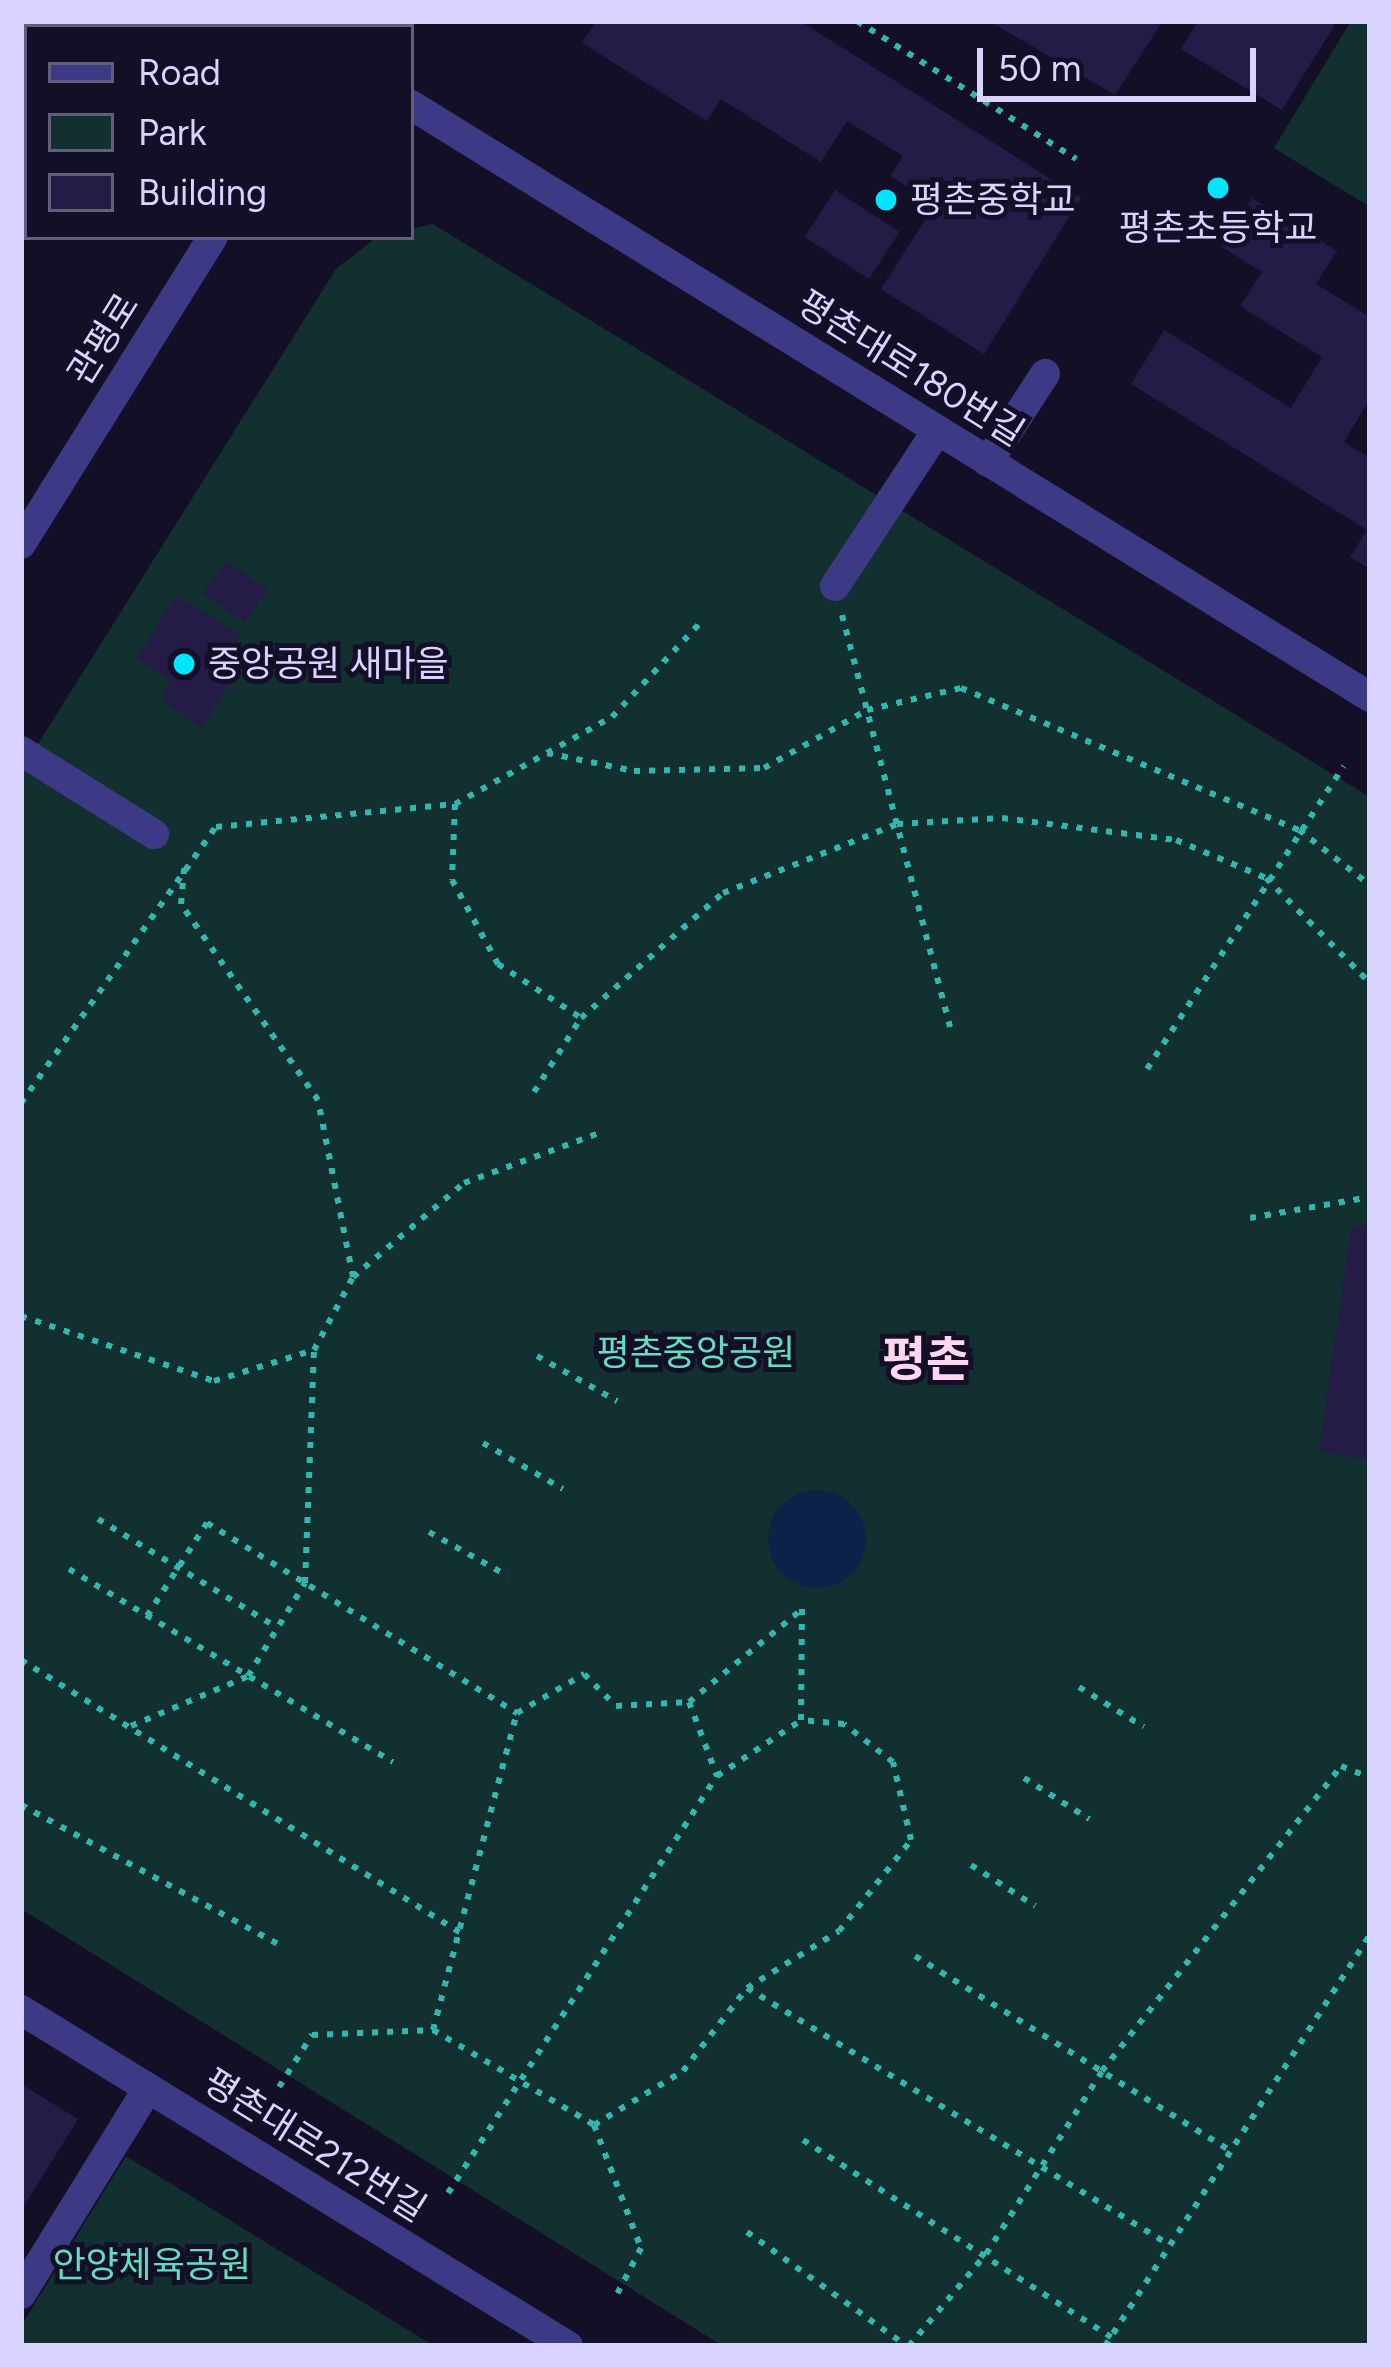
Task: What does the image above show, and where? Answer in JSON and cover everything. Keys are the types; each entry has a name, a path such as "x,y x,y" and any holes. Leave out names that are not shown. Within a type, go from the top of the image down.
{"street":[{"name":"평촌대로180번길","path":"414,107 1370,697"},
{"name":"관평로","path":"21,544 211,240"},
{"path":"988,462 1045,374"},
{"path":"835,586 938,431"},
{"path":"21,751 154,834"},
{"name":"평촌대로212번길","path":"21,2010 568,2346"},
{"path":"21,2294 148,2088"}],"path":[{"path":"857,21 1076,159"},
{"path":"835,586 952,1035"},
{"path":"21,1103 215,826 455,804 612,717 701,622"},
{"path":"547,753 634,771 764,768 867,710 962,688 1299,830 1370,885"},
{"path":"1147,1069 1266,878 1344,766"},
{"path":"455,804 452,880 498,964 581,1018"},
{"path":"534,1092 581,1018 723,893 897,824 1084,824 1176,840 1266,878 1370,983"},
{"path":"184,864 181,904 318,1100 353,1277"},
{"path":"130,1726 248,1676 305,1583 314,1350 353,1277 464,1184 599,1133"},
{"path":"1250,1217 1370,1197"},
{"path":"21,1316 214,1381 314,1350"},
{"path":"537,1356 617,1401"},
{"path":"483,1443 562,1489"},
{"path":"98,1519 278,1628"},
{"path":"148,1616 206,1523 517,1713"},
{"path":"429,1532 508,1576"},
{"path":"68,1569 393,1762"},
{"path":"433,2030 464,1935 517,1713 584,1674 616,1706 689,1702 802,1609 801,1720"},
{"path":"21,1660 464,1935"},
{"path":"1079,1687 1144,1727"},
{"path":"689,1702 717,1776"},
{"path":"448,2193 717,1776 801,1720 844,1724 893,1762 911,1840 839,1931 747,1988 682,2072 594,2126"},
{"path":"747,2232 908,2346 986,2254 1037,2163 1102,2072 1341,1766 1370,1778"},
{"path":"1024,1778 1088,1819"},
{"path":"21,1805 280,1945"},
{"path":"971,1865 1036,1906"},
{"path":"1105,2346 1370,1935"},
{"path":"915,1956 1228,2149"},
{"path":"747,1988 1168,2244"},
{"path":"279,2087 312,2035 433,2030 594,2126 641,2248 615,2298"},
{"path":"803,2140 1111,2337"}],"green space":[{"path":"1351,21 1370,21 1370,207 1274,148"},
{"name":"평촌중앙공원","path":"433,224 1370,797 1370,2346 723,2346 21,1909 21,771 336,269 373,240 414,240 414,228"},
{"name":"안양체육공원","path":"126,2156 434,2346 21,2346 21,2326"}],"water":[{"path":"817,1490 852,1504 866,1539 852,1574 817,1588 782,1574 768,1539 782,1504"}],"building":[{"path":"596,21 800,21 1081,198 984,354 881,289 935,204 890,176 903,156 847,121 821,162 721,99 707,121 582,43"},
{"path":"989,21 1163,21 1115,95"},
{"path":"1198,21 1337,21 1282,110 1181,49"},
{"path":"835,190 900,232 869,279 805,237"},
{"path":"1252,198 1337,251 1316,284 1370,317 1370,399 1344,442 1370,458 1370,569 1350,557 1367,530 1131,384 1164,330 1291,408 1322,357 1240,306 1262,272 1222,247"},
{"path":"226,561 268,590 245,623 203,594"},
{"name":"중앙공원 새마을","path":"175,596 241,634 217,671 231,682 202,728 162,701 170,680 137,658"},
{"path":"1370,1224 1370,1460 1319,1451 1351,1229"},
{"path":"21,2084 78,2119 21,2211"}],"place":[{"name":"평촌초등학교","path":"1218,188"},
{"name":"평촌중학교","path":"886,200"},
{"name":"중앙공원 새마을","path":"184,664"}],"district":[{"name":"평촌","path":"926,1360"}]}
